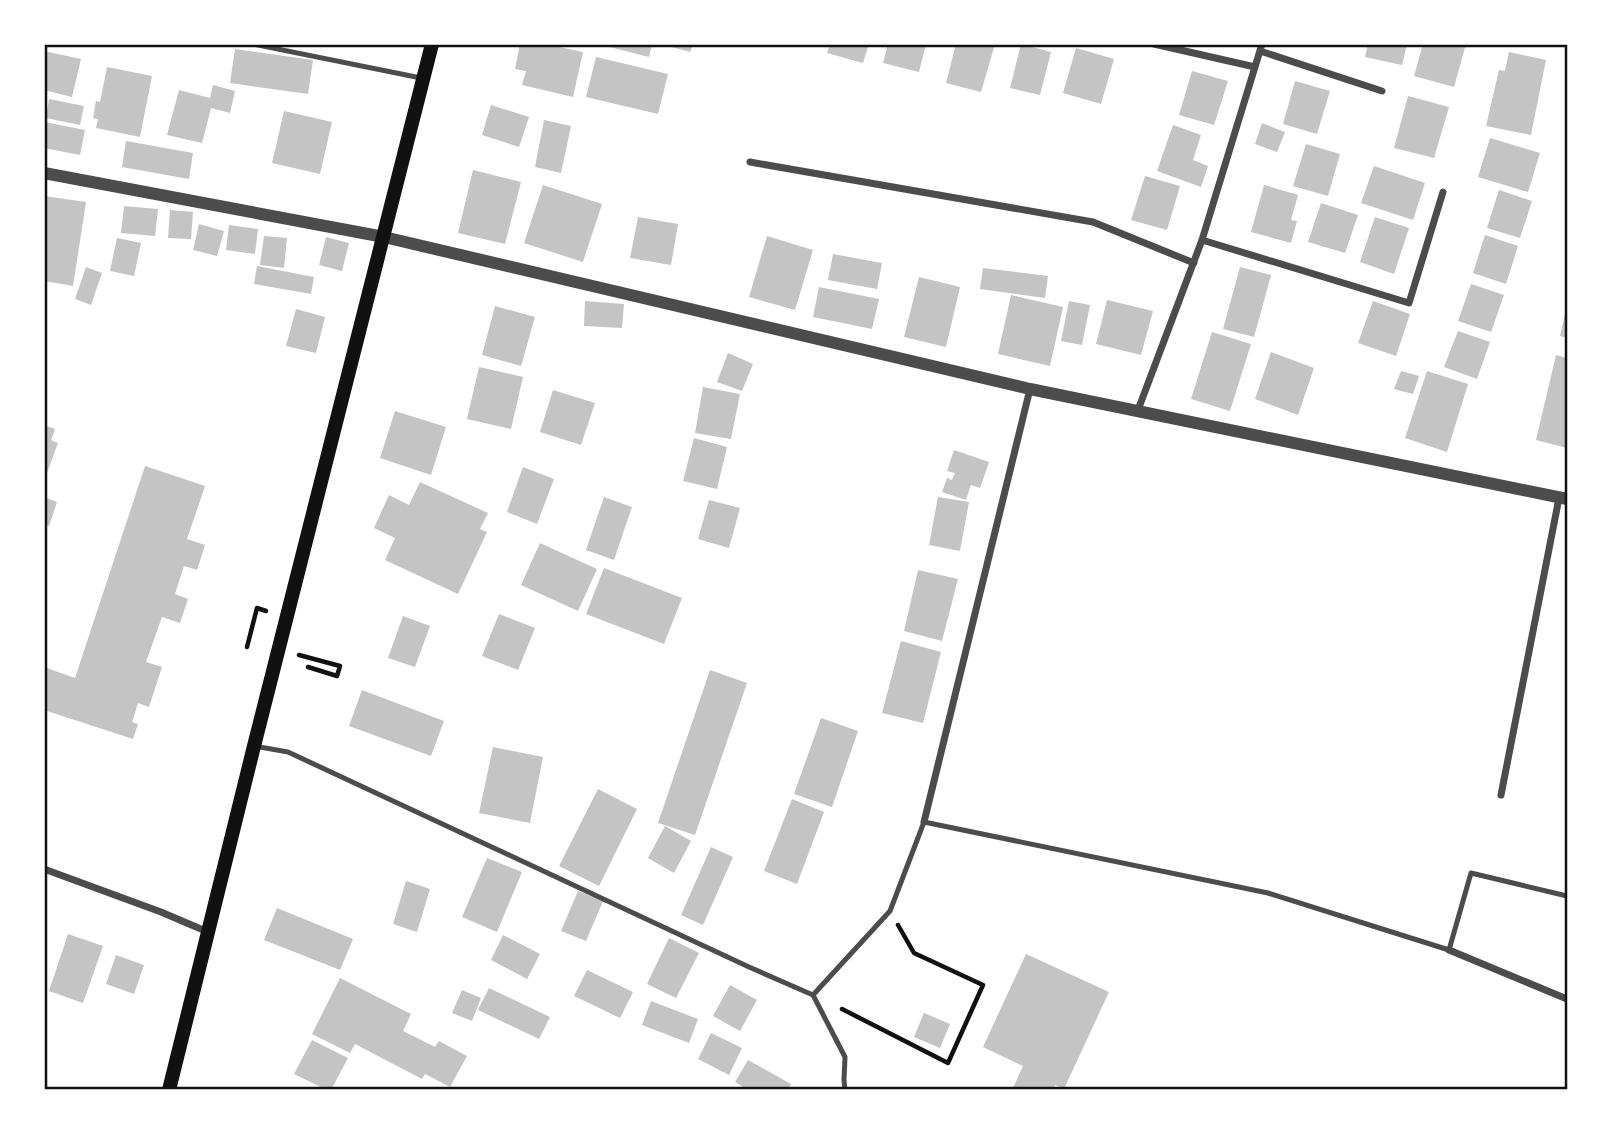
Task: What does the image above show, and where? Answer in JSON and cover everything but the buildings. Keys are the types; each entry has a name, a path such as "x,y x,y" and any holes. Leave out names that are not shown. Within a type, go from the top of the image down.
{"main road":[{"path":"170,1090 432,44"}],"street":[{"path":"1154,44 1255,67"},
{"path":"1138,410 1202,240 1261,47 1382,91"},
{"path":"750,162 1093,222 1194,263"},
{"path":"44,173 384,237 1030,389 1563,499 1501,795"},
{"path":"1202,240 1409,303 1443,192"},
{"path":"924,822 1030,389"},
{"path":"44,869 208,932"},
{"path":"1449,950 1567,999"}],"lane":[{"path":"253,44 423,79"},
{"path":"254,746 288,752 813,995 845,1057 845,1090"},
{"path":"813,995 890,911 924,822 1268,893 1449,950 1471,873 1567,896"}],"path":[{"path":"247,647 257,608 267,610 264,621"},
{"path":"308,667 337,676 340,666 313,659"},
{"path":"813,995 948,1063 983,985 914,953 890,911"}]}
